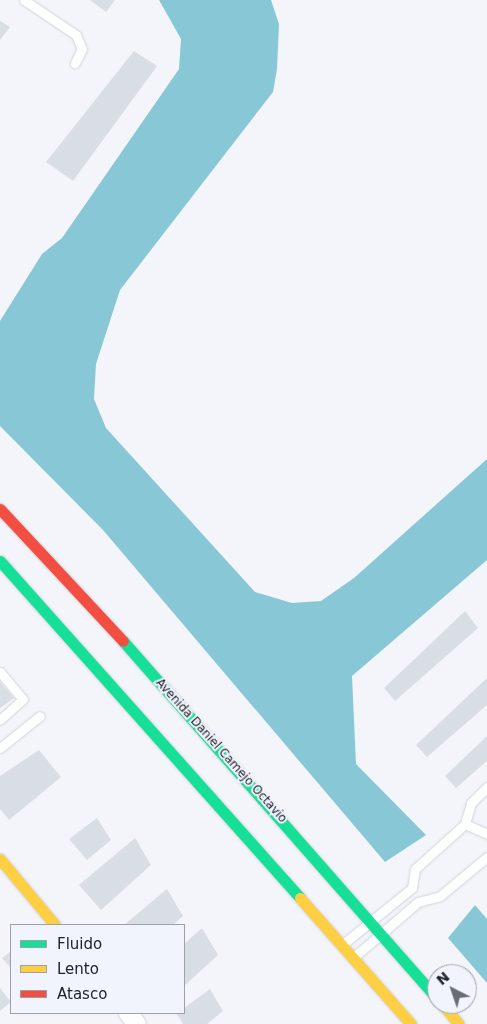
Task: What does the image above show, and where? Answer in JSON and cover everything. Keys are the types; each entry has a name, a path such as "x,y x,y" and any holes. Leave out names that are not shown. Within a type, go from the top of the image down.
{"street":[{"name":"Avenida Daniel Camejo Octavio","path":"0,509 200,726 427,987"},
{"path":"0,561 6,573 354,958 411,1024"},
{"path":"0,859 6,879 54,924"},
{"path":"129,1014 137,1024"},
{"path":"450,1014 459,1024"}],"lane":[{"path":"24,0 76,35 82,49 75,62"},
{"path":"0,672 23,699 0,720"},
{"path":"0,748 40,716"},
{"path":"342,945 412,888 415,869 466,824 471,803 487,787"},
{"path":"466,824 487,834"},
{"path":"354,958 418,902 440,896 487,857"}],"water":[{"path":"159,0 271,0 279,24 277,69 273,92 120,290 96,364 94,399 106,428 255,592 292,603 321,601 354,578 487,459 487,560 352,676 356,764 426,835 385,862 103,530 0,426 0,321 42,254 62,238 179,69 181,39"},
{"path":"475,905 487,919 487,983 477,971 477,964 471,964 448,938"}],"building":[{"path":"90,0 115,0 106,12"},
{"path":"0,21 10,27 0,40"},
{"path":"134,51 157,66 73,181 46,162"},
{"path":"465,611 478,628 395,701 384,688"},
{"path":"487,678 487,705 427,757 416,745"},
{"path":"0,682 14,698 0,708"},
{"path":"487,736 487,761 456,788 445,776"},
{"path":"39,750 61,777 9,820 0,809 0,776"},
{"path":"97,818 111,840 87,860 69,839"},
{"path":"135,838 151,865 101,910 79,885"},
{"path":"167,889 183,916 174,924 125,924"},
{"path":"202,928 218,955 185,985 185,943"},
{"path":"10,952 10,967 2,958"},
{"path":"0,988 10,1003 0,1011"},
{"path":"210,989 223,1011 207,1024 183,1024 177,1014 185,1014 185,1007"}],"traffic: fast":[{"path":"0,561 300,898"},
{"path":"123,641 427,988"}],"traffic: slow":[{"path":"0,859 54,924"},
{"path":"300,898 411,1024"},
{"path":"450,1014 459,1024"}],"traffic: jam":[{"path":"0,509 123,641"}]}
